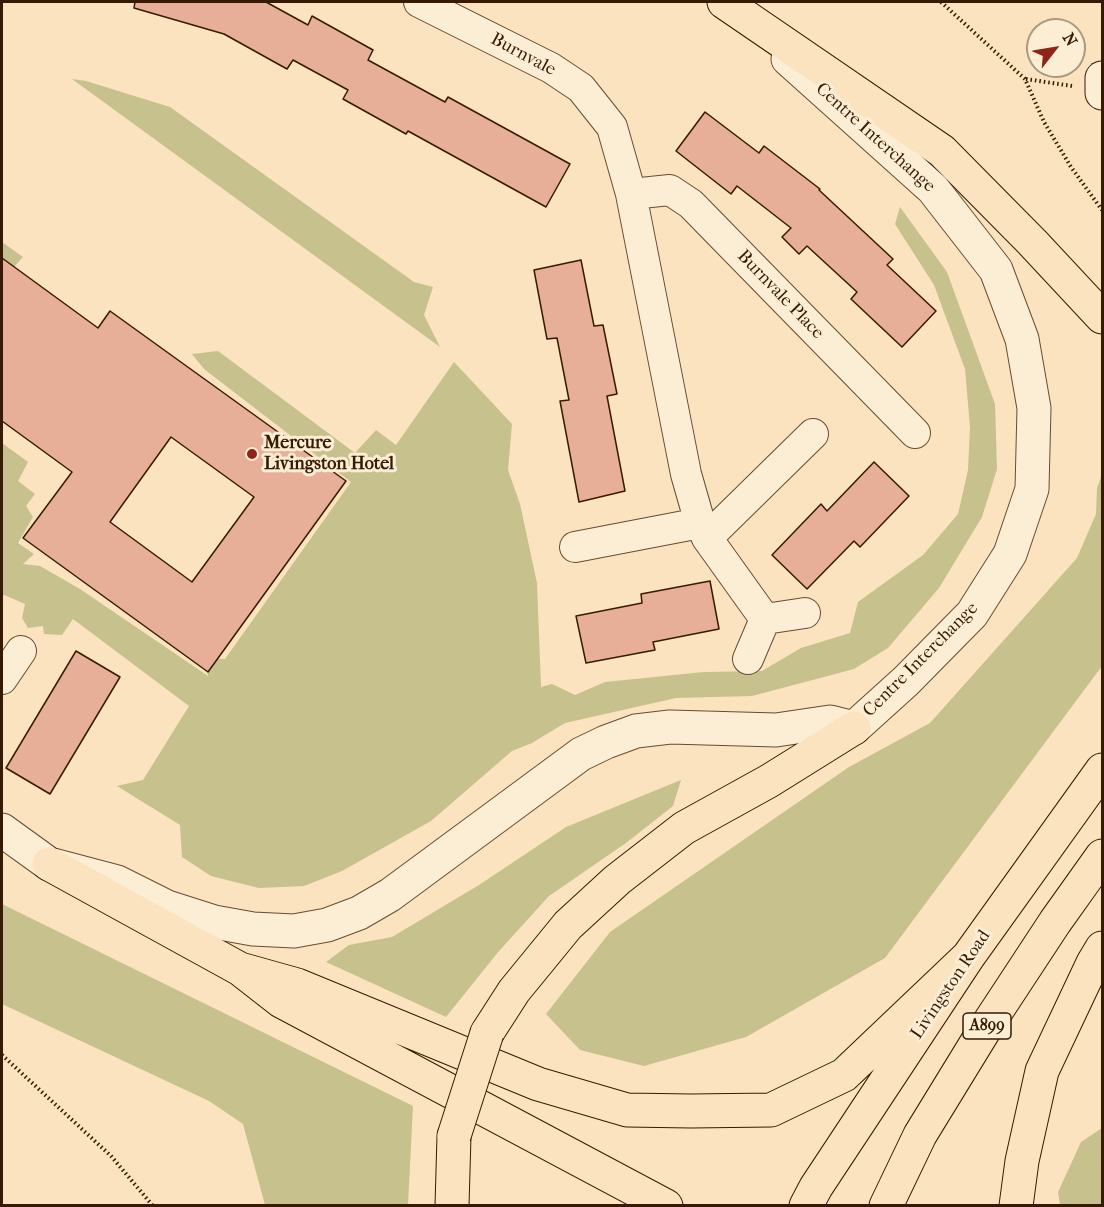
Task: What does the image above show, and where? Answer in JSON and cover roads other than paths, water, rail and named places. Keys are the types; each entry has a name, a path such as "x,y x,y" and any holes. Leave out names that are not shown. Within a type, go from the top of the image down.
{"main road":[{"path":"724,2 942,151 1102,317"},
{"path":"452,1206 454,1136 487,1033 514,991 568,925 616,880 684,828 769,782 854,728"},
{"name":"Livingston Road","path":"811,1197 968,957 1102,770"},
{"name":"A899","path":"886,1206 920,1134 975,1044 1055,922 1102,856"},
{"path":"49,864 240,969 281,1000 666,1206"},
{"path":"1016,1206 1022,1161 1042,1071 1102,948"},
{"path":"240,969 297,985 538,1084 627,1110 771,1110 844,1075 968,957"}],"street":[{"name":"Burnvale","path":"419,2 551,68 581,88 612,127 631,194"},
{"name":"Centre Interchange","path":"724,2 933,189 996,270 1022,339 1034,408 1032,489 1010,554 972,614 906,681 854,728"},
{"path":"1102,78 1102,92"},
{"name":"Burnvale Place","path":"631,194 670,190 691,204 915,433"},
{"path":"631,194 686,474 704,530 765,619"},
{"path":"574,547 704,530 813,434"},
{"path":"765,619 805,613"},
{"path":"748,658 765,619"},
{"path":"2,679 21,651"},
{"path":"2,830 49,864 117,882 167,907 214,922 253,929 294,931 327,925 359,913 390,895 581,754 636,731 670,727 776,730 830,722 854,728"}],"place":[{"name":"Mercure Livingston Hotel","path":"252,454"}]}
